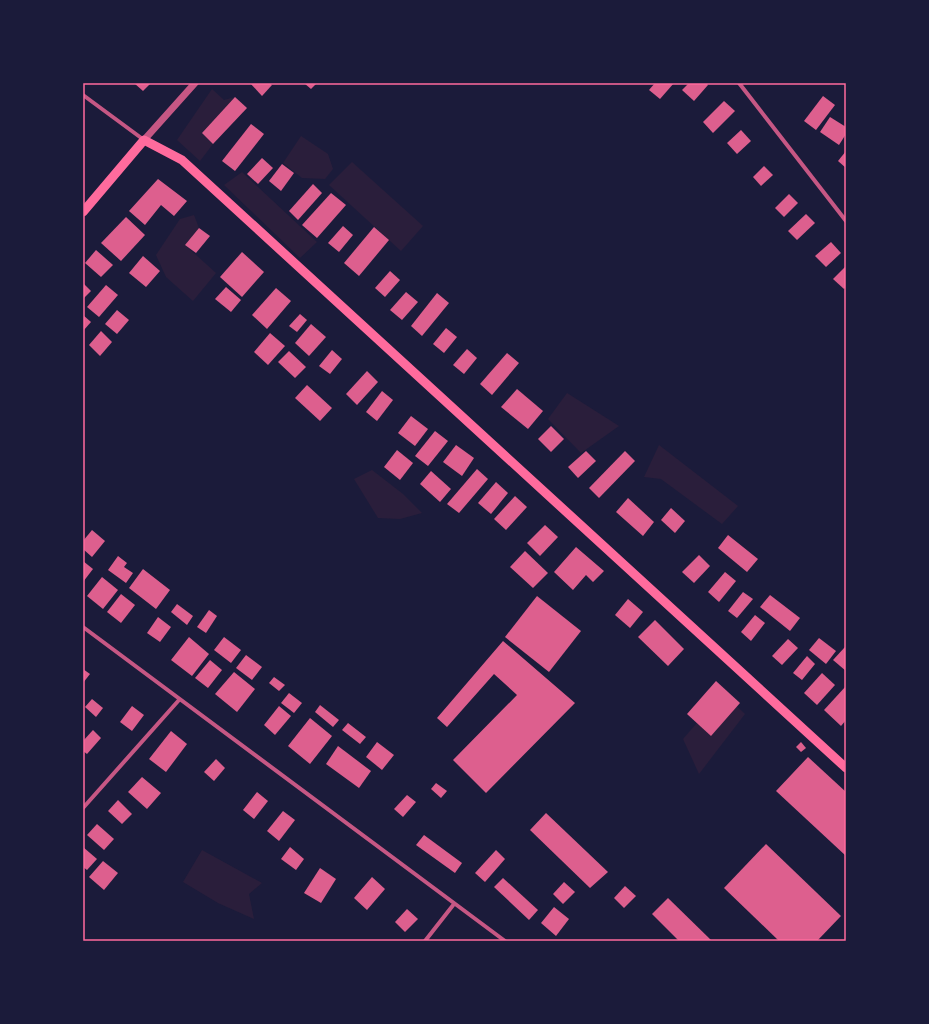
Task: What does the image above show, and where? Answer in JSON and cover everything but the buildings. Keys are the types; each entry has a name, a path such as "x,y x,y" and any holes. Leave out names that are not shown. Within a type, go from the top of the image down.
{"main road":[{"path":"83,212 144,140 182,160 846,768"}],"street":[{"path":"83,95 144,140 195,83"},
{"path":"739,83 846,221"},
{"path":"83,627 179,700 505,941"},
{"path":"83,808 179,700"},
{"path":"425,941 454,904"}],"shaded area":[{"path":"212,89 224,100 235,97 202,133 213,144 200,161 177,140"},
{"path":"301,136 328,154 333,169 325,179 302,178 283,163"},
{"path":"352,162 423,226 401,251 329,185"},
{"path":"242,172 317,242 300,258 224,185"},
{"path":"194,215 199,228 185,245 216,273 193,301 166,277 156,255 180,219"},
{"path":"567,393 619,426 581,453 548,419"},
{"path":"659,445 738,506 722,524 661,479 644,477"},
{"path":"372,470 403,494 422,513 400,519 378,518 354,479"},
{"path":"723,693 745,714 699,774 683,739"},
{"path":"202,850 262,883 249,894 254,919 218,903 183,882"}]}
